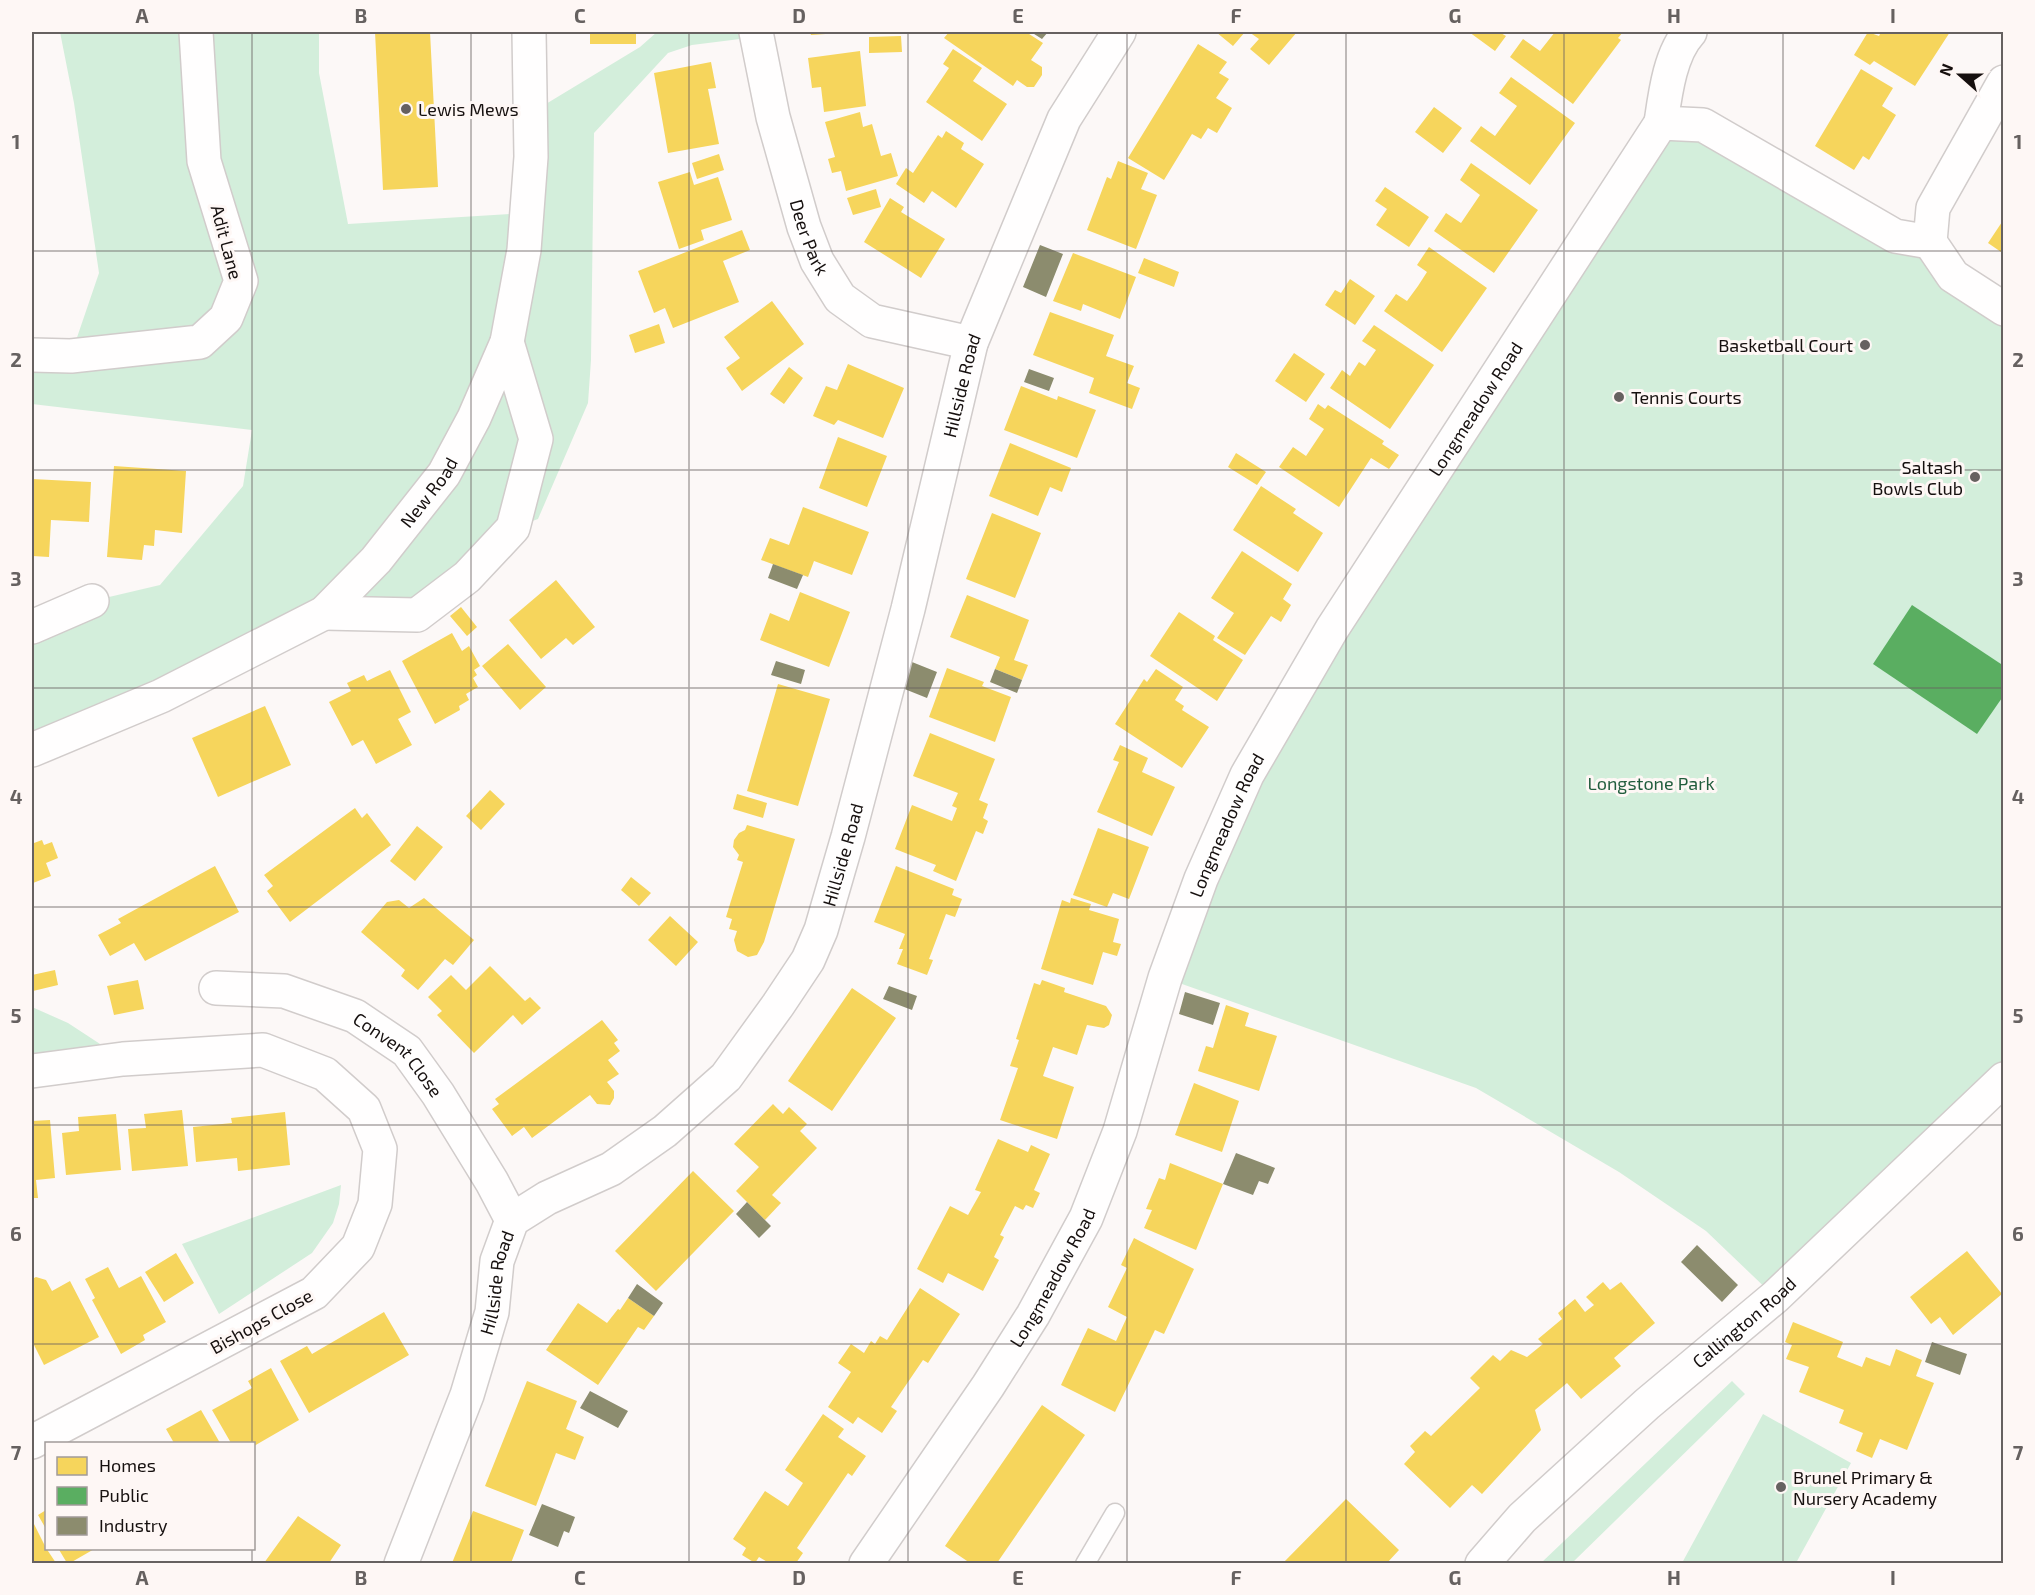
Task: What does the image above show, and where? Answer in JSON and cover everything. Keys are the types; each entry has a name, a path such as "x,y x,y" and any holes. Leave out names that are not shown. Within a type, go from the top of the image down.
{"street":[{"name":"Adit Lane","path":"32,355 71,356 200,342 226,318 241,281 204,161 196,32"},
{"name":"New Road","path":"32,750 161,696 324,613 376,560 444,474 474,418 507,342 524,250 531,157 529,32"},
{"name":"Deer Park","path":"756,32 773,117 804,226 817,261 840,298 872,321 971,343"},
{"name":"Hillside Road","path":"401,1563 467,1395 492,1312 497,1261 512,1220 547,1198 611,1169 665,1131 726,1077 808,960 821,930 848,837 908,609 971,343 1064,119 1119,32"},
{"name":"Longmeadow Road","path":"866,1563 988,1386 1033,1315 1086,1218 1120,1131 1165,978 1197,890 1248,775 1332,629 1661,123 1666,85 1682,39 1690,32"},
{"path":"2004,82 1933,208 1930,243 1953,276 2004,309"},
{"path":"1661,123 1703,125 1895,236 1930,243"},
{"path":"324,613 417,615 467,577 513,528 536,439 507,342"},
{"path":"32,627 92,601"},
{"name":"Convent Close","path":"216,988 284,991 355,1016 407,1051 438,1094 492,1182 512,1220"},
{"name":"Bishops Close","path":"32,1071 123,1059 262,1050 325,1074 364,1109 380,1149 375,1204 358,1247 315,1293 32,1442"},
{"name":"Callington Road","path":"1482,1563 1522,1518 1647,1404 1775,1297 2004,1079"}],"lane":[{"path":"1085,1563 1114,1513"}],"green space":[{"path":"60,32 319,32 319,73 348,224 526,213 531,113 640,47 657,32 756,32 756,37 692,45 668,53 594,133 591,360 588,403 538,519 513,528 417,615 324,613 32,746 32,627 92,601 160,585 243,486 252,430 32,404 32,355 71,355 99,273 74,103"},
{"name":"Longstone Park","path":"1661,123 1838,205 2003,309 2003,1079 1775,1297 1706,1231 1619,1172 1476,1088 1165,978 1244,783"},
{"path":"32,1007 68,1023 123,1059 32,1071"},
{"path":"341,1185 339,1204 333,1223 312,1253 219,1314 182,1244"},
{"path":"1732,1381 1745,1394 1572,1563 1541,1563"},
{"path":"1763,1414 1851,1463 1796,1563 1682,1563"}],"building: Homes":[{"name":"Lewis Mews","path":"375,32 430,32 438,187 383,190"},
{"path":"590,32 636,32 636,44 590,44"},
{"path":"810,32 840,32 840,33 811,35"},
{"path":"949,32 1026,32 1043,43 1031,60 1042,67 1042,75 1034,87 1027,87 1017,80 1013,86 944,38"},
{"path":"1216,32 1245,32 1233,46"},
{"path":"1249,32 1297,32 1269,65 1250,49 1259,39"},
{"path":"1469,32 1499,32 1506,36 1495,51"},
{"path":"1555,32 1623,32 1618,38 1621,40 1573,104 1510,57 1523,39 1540,51"},
{"path":"1868,32 1879,36 1881,32 1950,32 1915,86 1874,61 1870,65 1854,55"},
{"path":"901,36 902,52 869,53 869,37"},
{"path":"1198,44 1227,62 1219,73 1229,79 1216,98 1232,108 1217,133 1208,128 1201,139 1192,134 1164,180 1128,158"},
{"path":"953,49 982,68 973,81 1007,104 982,141 926,102 949,68 943,64"},
{"path":"860,51 866,106 824,112 821,87 812,88 808,58"},
{"path":"711,62 716,88 708,89 719,144 668,153 654,73"},
{"path":"1861,69 1893,88 1882,106 1896,115 1869,160 1863,156 1854,170 1815,146"},
{"path":"1511,77 1575,123 1530,185 1470,141 1481,126 1495,136 1517,106 1499,93"},
{"path":"1434,107 1462,128 1443,153 1415,132"},
{"path":"860,112 863,127 872,124 881,156 891,153 898,176 846,191 841,171 832,173 828,159 835,157 825,122"},
{"path":"946,131 964,143 961,149 984,164 956,208 932,191 924,203 896,184 906,168 913,173 938,135 942,138"},
{"path":"719,154 724,170 697,179 692,163"},
{"path":"1118,161 1148,173 1141,189 1157,195 1136,249 1087,230 1107,177 1111,179"},
{"path":"1471,163 1538,210 1494,273 1434,231 1446,213 1461,223 1480,195 1460,180"},
{"path":"690,172 694,185 718,177 732,220 701,230 704,240 679,249 658,182"},
{"path":"1385,187 1429,217 1409,247 1376,225 1387,209 1375,201"},
{"path":"876,189 881,207 853,215 847,198"},
{"path":"890,198 904,207 901,212 945,239 921,278 864,242"},
{"path":"2004,219 2004,254 1988,243"},
{"path":"742,230 750,250 723,261 739,302 673,328 665,308 654,313 638,271"},
{"path":"1429,247 1487,288 1442,352 1384,311 1396,294 1407,301 1418,286 1427,272 1417,265"},
{"path":"1073,253 1136,277 1120,319 1083,304 1081,311 1053,301"},
{"path":"1144,258 1179,272 1174,287 1138,273"},
{"path":"1350,279 1375,296 1355,325 1325,305 1335,290 1341,293"},
{"path":"772,301 804,344 742,391 726,368 740,358 724,337"},
{"path":"1050,312 1114,335 1106,356 1134,366 1127,383 1140,388 1132,409 1089,393 1094,378 1033,355"},
{"path":"659,324 665,343 635,353 629,335"},
{"path":"1374,325 1434,365 1390,429 1330,388 1342,370 1350,376 1359,362 1365,366 1376,350 1362,341"},
{"path":"1294,353 1325,374 1306,402 1275,381"},
{"path":"848,364 904,388 883,438 838,420 834,425 813,416 826,386 837,390"},
{"path":"789,367 803,378 784,404 770,394"},
{"path":"1021,386 1057,400 1058,396 1096,410 1077,458 1004,430"},
{"path":"1318,404 1325,409 1328,405 1384,441 1382,444 1399,455 1389,469 1371,458 1339,507 1279,467 1293,447 1306,456 1324,429 1309,419"},
{"path":"838,437 887,456 867,507 819,488"},
{"path":"1010,443 1071,468 1062,492 1050,487 1038,516 989,496"},
{"path":"1236,453 1266,472 1257,485 1228,467"},
{"path":"114,466 186,471 182,533 155,530 154,546 144,545 142,560 107,557"},
{"path":"32,479 91,482 89,522 51,520 49,557 32,556"},
{"path":"1261,486 1296,509 1293,513 1323,533 1298,572 1233,530"},
{"path":"803,507 869,532 852,575 814,561 808,577 761,560 770,538 789,545"},
{"path":"992,513 1041,533 1015,598 966,579"},
{"path":"1242,551 1292,584 1283,599 1291,605 1281,622 1271,616 1245,655 1217,638 1234,613 1211,598"},
{"path":"556,580 595,627 573,645 566,638 541,659 509,620"},
{"path":"800,592 850,612 829,667 760,640 770,613 789,621"},
{"path":"967,595 1029,620 1014,660 1028,665 1022,680 995,669 1000,657 950,637"},
{"path":"461,607 477,627 467,636 450,616"},
{"path":"1179,612 1215,636 1213,640 1243,660 1217,701 1150,656"},
{"path":"452,633 462,651 469,646 480,666 474,670 477,675 473,678 478,687 466,694 469,700 459,706 460,710 435,724 402,661"},
{"path":"508,644 546,687 520,710 482,666"},
{"path":"947,668 984,682 982,686 1011,697 995,742 929,717"},
{"path":"1156,669 1183,687 1175,700 1184,706 1182,710 1209,727 1182,768 1115,724 1144,679 1147,682"},
{"path":"390,670 411,712 398,719 412,745 376,764 363,740 352,746 329,702 351,691 347,683 364,675 367,681"},
{"path":"778,684 830,699 798,806 747,791"},
{"path":"265,706 291,765 218,797 192,738"},
{"path":"930,733 995,759 979,800 988,804 983,818 988,821 983,834 976,831 956,881 933,871 936,865 895,849 912,805 952,821 957,808 952,806 958,793 913,776"},
{"path":"1120,745 1148,758 1142,772 1175,787 1152,836 1097,812 1119,762 1113,760"},
{"path":"490,790 505,804 481,830 466,816"},
{"path":"737,794 767,803 763,818 733,809"},
{"path":"355,808 362,818 367,813 391,845 290,922 267,891 273,886 264,875"},
{"path":"747,825 795,839 764,942 757,955 748,957 737,951 734,940 737,931 729,929 732,919 726,917 743,862 737,860 739,855 733,847 734,840"},
{"path":"417,826 443,847 415,881 390,861"},
{"path":"1098,828 1149,847 1129,899 1113,893 1107,907 1073,895"},
{"path":"32,836 34,843 42,840 44,845 52,842 58,858 46,863 51,876 33,883 32,879"},
{"path":"215,866 239,912 145,961 134,943 110,956 98,935 121,923 118,919"},
{"path":"896,866 954,889 952,895 962,899 955,917 946,914 929,959 933,960 927,975 897,964 903,949 899,949 905,934 874,922"},
{"path":"631,877 651,893 639,906 621,890"},
{"path":"424,898 474,940 453,965 445,959 418,990 401,976 405,970 361,932 387,902 399,900 409,908"},
{"path":"1071,898 1091,904 1089,910 1119,919 1113,942 1121,944 1117,956 1103,952 1093,985 1041,969 1062,900 1070,903"},
{"path":"670,916 698,942 676,966 648,940"},
{"path":"490,966 525,1001 530,997 541,1008 522,1025 513,1015 474,1053 437,1015 442,1011 428,997 451,975 466,990"},
{"path":"55,970 58,985 33,991 32,975"},
{"path":"138,980 144,1009 114,1015 107,986"},
{"path":"1042,980 1065,988 1064,992 1106,1006 1112,1015 1109,1025 1104,1028 1087,1025 1077,1055 1053,1047 1043,1076 1074,1087 1057,1139 1000,1120 1018,1068 1010,1066 1019,1040 1016,1039 1034,983 1040,985"},
{"path":"852,988 896,1018 832,1111 788,1081"},
{"path":"1226,1005 1249,1013 1245,1026 1277,1036 1259,1091 1198,1071 1206,1046 1213,1048"},
{"path":"602,1020 618,1040 614,1043 620,1051 608,1060 619,1074 607,1082 614,1091 614,1098 610,1105 597,1104 590,1095 532,1138 524,1127 512,1136 492,1109 499,1104 495,1099"},
{"path":"1194,1083 1239,1101 1222,1152 1175,1135"},
{"path":"773,1104 783,1114 789,1107 807,1124 800,1131 817,1148 772,1195 781,1203 765,1220 736,1191 759,1167 734,1144"},
{"path":"182,1110 188,1166 132,1171 128,1129 146,1128 144,1114"},
{"path":"285,1112 290,1165 238,1171 237,1158 196,1162 193,1127 232,1123 231,1118"},
{"path":"116,1114 121,1170 66,1175 62,1133 79,1131 78,1117"},
{"path":"50,1120 55,1178 36,1180 38,1198 32,1198 32,1121"},
{"path":"998,1139 1028,1152 1031,1145 1050,1154 1034,1190 1040,1193 1033,1208 1026,1205 1023,1210 1015,1206 1000,1235 1004,1237 994,1257 999,1260 983,1291 948,1273 943,1283 917,1269 950,1206 968,1215 981,1192 975,1190"},
{"path":"1170,1163 1223,1184 1196,1250 1144,1228 1152,1210 1146,1209 1159,1178 1165,1180"},
{"path":"693,1171 734,1211 656,1291 615,1251"},
{"path":"1134,1238 1194,1269 1164,1334 1155,1330 1115,1412 1061,1385 1088,1328 1116,1341 1127,1317 1108,1307 1127,1268 1121,1265"},
{"path":"1967,1251 2002,1294 1953,1335 1940,1317 1931,1324 1910,1297"},
{"path":"176,1253 194,1283 164,1302 145,1272"},
{"path":"108,1267 119,1288 141,1276 166,1322 143,1335 145,1340 121,1354 92,1300 95,1298 85,1279"},
{"path":"36,1277 46,1280 52,1291 70,1281 99,1337 44,1365 32,1341 32,1279"},
{"path":"1603,1282 1610,1290 1621,1282 1655,1323 1614,1358 1621,1366 1581,1399 1567,1383 1535,1410 1541,1430 1482,1494 1472,1485 1450,1508 1404,1464 1415,1452 1410,1446 1425,1431 1431,1436 1480,1388 1470,1378 1493,1355 1500,1361 1511,1350 1527,1357 1543,1344 1538,1339 1562,1319 1558,1313 1575,1299 1585,1312 1594,1305 1586,1297"},
{"path":"920,1288 960,1314 928,1363 923,1360 891,1407 897,1411 882,1433 858,1417 853,1424 828,1407 851,1372 838,1363 851,1344 864,1353 871,1341 875,1344 880,1336 887,1340"},
{"path":"628,1298 654,1316 644,1330 638,1327 598,1385 546,1350 578,1303 607,1323"},
{"path":"384,1312 409,1355 309,1413 280,1361 307,1346 312,1354"},
{"path":"1793,1322 1843,1342 1837,1357 1862,1367 1866,1357 1890,1366 1896,1349 1922,1360 1916,1376 1934,1383 1907,1450 1880,1439 1872,1458 1856,1451 1863,1433 1839,1423 1844,1410 1799,1392 1809,1367 1786,1359 1792,1345 1785,1342"},
{"path":"271,1368 299,1420 255,1445 255,1442 230,1442 212,1410 252,1388 248,1381"},
{"path":"527,1381 577,1401 566,1429 584,1437 575,1460 556,1453 536,1506 485,1486"},
{"path":"1042,1405 1085,1435 997,1563 970,1563 945,1546"},
{"path":"201,1410 219,1442 173,1442 166,1429"},
{"path":"823,1414 844,1429 838,1437 866,1456 852,1476 848,1473 797,1548 803,1553 796,1563 769,1563 759,1557 755,1563 742,1555 746,1548 733,1539 765,1491 788,1506 803,1483 785,1470"},
{"path":"1346,1499 1399,1550 1387,1563 1283,1563"},
{"path":"45,1511 45,1527 38,1515"},
{"path":"473,1511 524,1530 511,1563 452,1563"},
{"path":"298,1516 341,1545 329,1563 264,1563"},
{"path":"32,1520 45,1550 56,1563 32,1563"},
{"path":"59,1550 93,1550 70,1563 67,1563"}],"building: Public":[{"path":"1912,605 2004,666 2004,695 1977,734 1873,664"}],"building: Industry":[{"path":"1031,32 1048,32 1042,39"},
{"path":"1040,245 1063,254 1046,297 1023,287"},
{"path":"1029,369 1054,378 1049,391 1024,382"},
{"path":"773,564 803,575 797,589 768,578"},
{"path":"776,661 805,670 801,684 771,675"},
{"path":"912,662 937,672 927,698 902,688"},
{"path":"995,669 1022,680 1017,693 990,682"},
{"path":"889,986 917,996 912,1010 883,999"},
{"path":"1185,992 1220,1003 1213,1025 1179,1014"},
{"path":"1236,1153 1275,1168 1268,1184 1259,1181 1253,1195 1223,1184"},
{"path":"747,1202 771,1226 759,1238 736,1214"},
{"path":"1697,1245 1738,1285 1722,1302 1681,1262"},
{"path":"637,1284 663,1303 654,1316 628,1298"},
{"path":"1932,1342 1967,1354 1960,1375 1925,1362"},
{"path":"590,1391 628,1411 618,1428 580,1408"},
{"path":"542,1504 575,1517 569,1533 564,1531 558,1547 529,1535"}],"place":[{"name":"Lewis Mews","path":"406,109"},
{"name":"Basketball Court","path":"1865,345"},
{"name":"Tennis Courts","path":"1619,397"},
{"name":"Saltash Bowls Club","path":"1975,477"},
{"name":"Brunel Primary & Nursery Academy","path":"1781,1487"}]}
